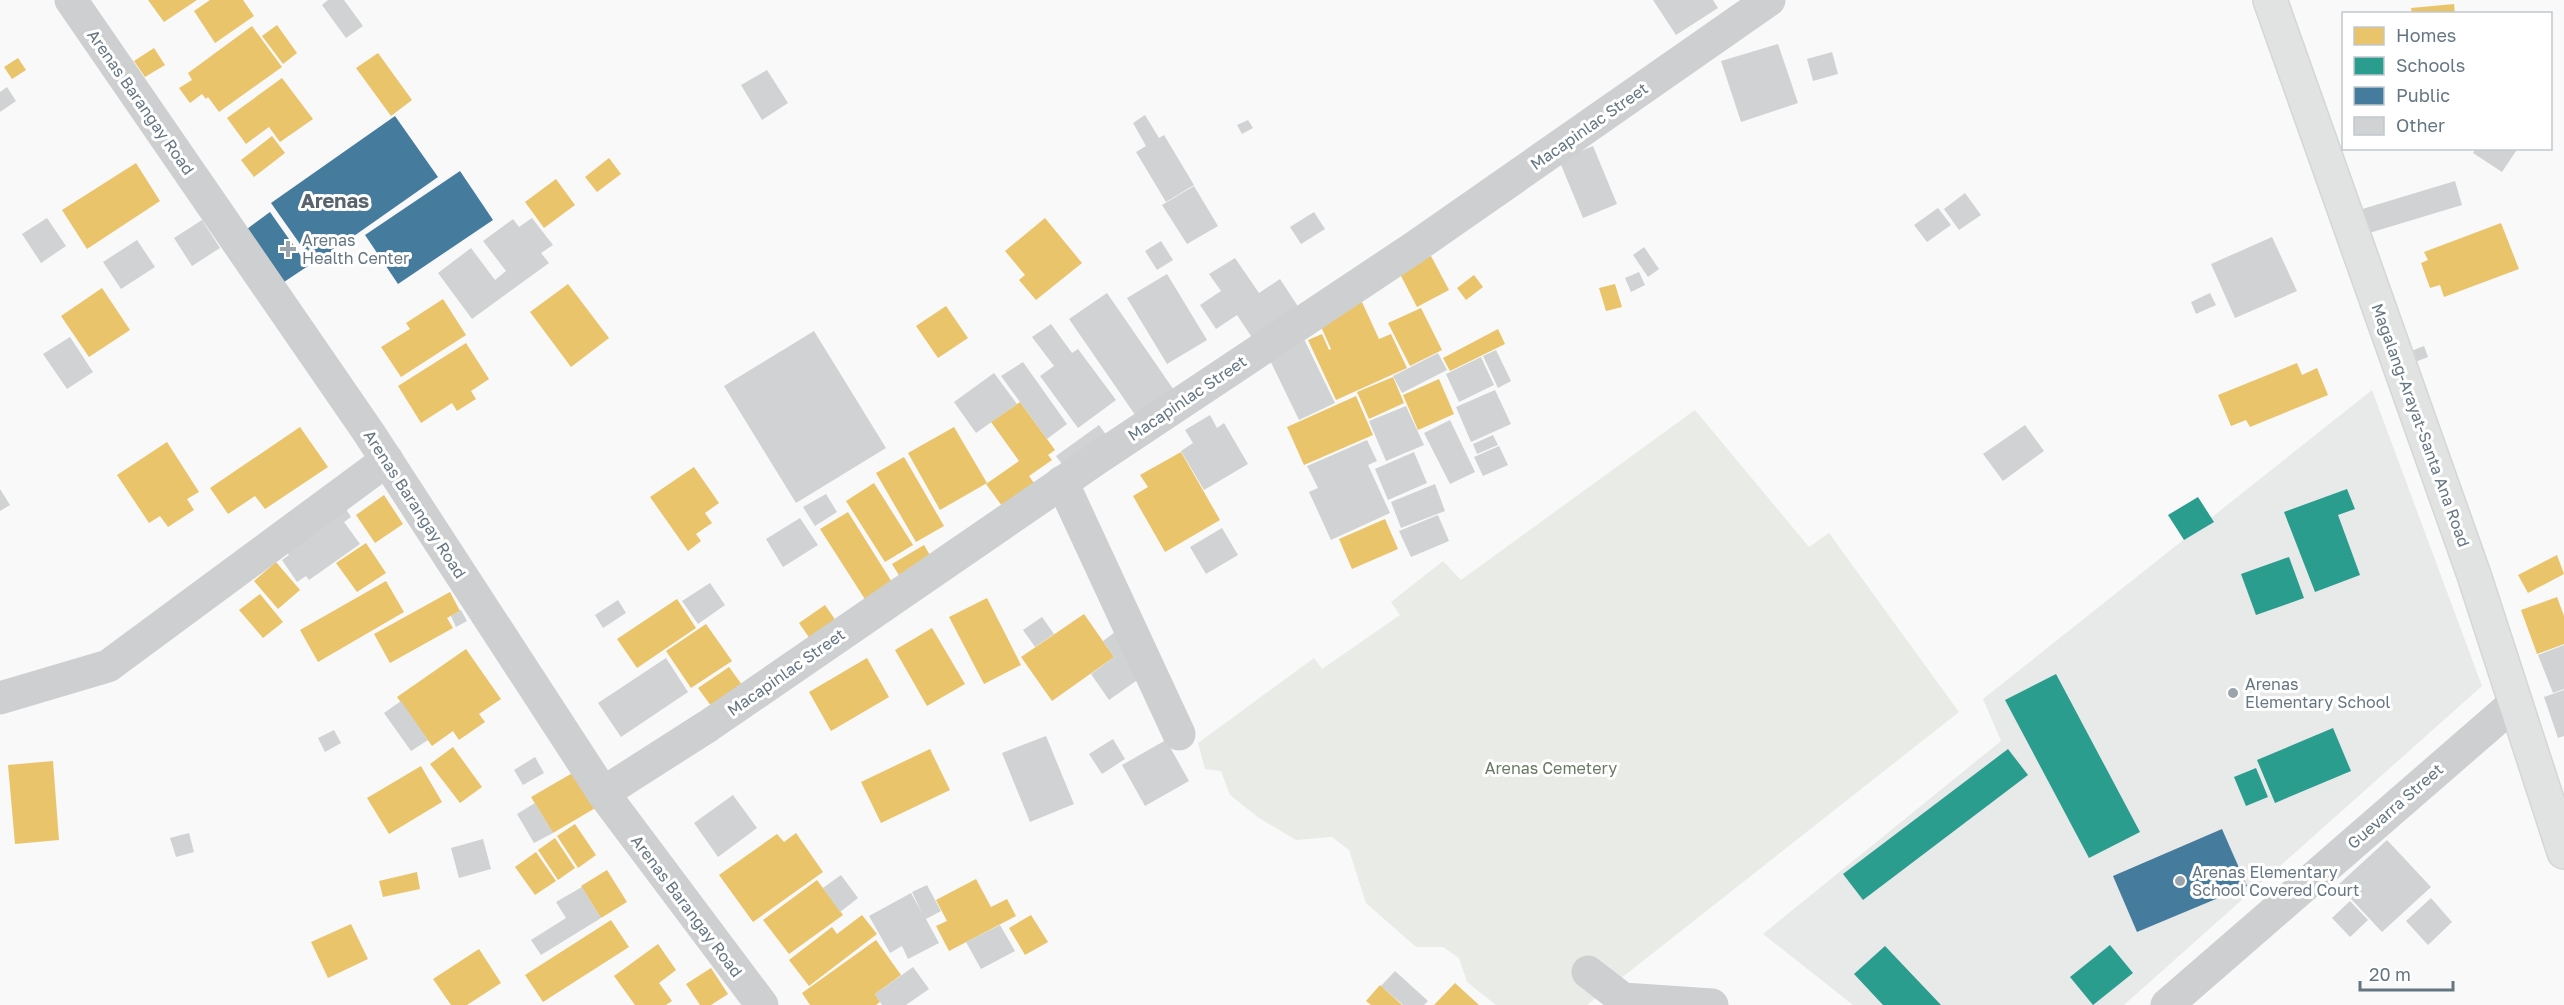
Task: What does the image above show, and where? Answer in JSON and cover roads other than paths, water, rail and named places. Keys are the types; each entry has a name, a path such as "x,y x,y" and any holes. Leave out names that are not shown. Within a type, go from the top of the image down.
{"main road":[{"name":"Magalang-Arayat-Santa Ana Road","path":"2270,0 2474,575 2564,852"}],"street":[{"name":"Arenas Barangay Road","path":"71,0 387,460 603,793 762,1005"},
{"name":"Macapinlac Street","path":"603,793 708,726 1062,482 1415,247 1769,0"},
{"path":"0,698 108,666 387,460"},
{"path":"1062,482 1179,734"},
{"name":"Guevarra Street","path":"2167,1005 2516,703"},
{"path":"1588,972 1623,999 1712,1005"}],"place":[{"name":"Arenas Health Center","path":"288,249"},
{"name":"Arenas Elementary School","path":"2233,693"},
{"name":"Arenas Elementary School Covered Court","path":"2180,881"}],"district":[{"name":"Arenas","path":"335,200"}],"park label":[{"name":"Arenas Cemetery","path":"1551,768"}]}
